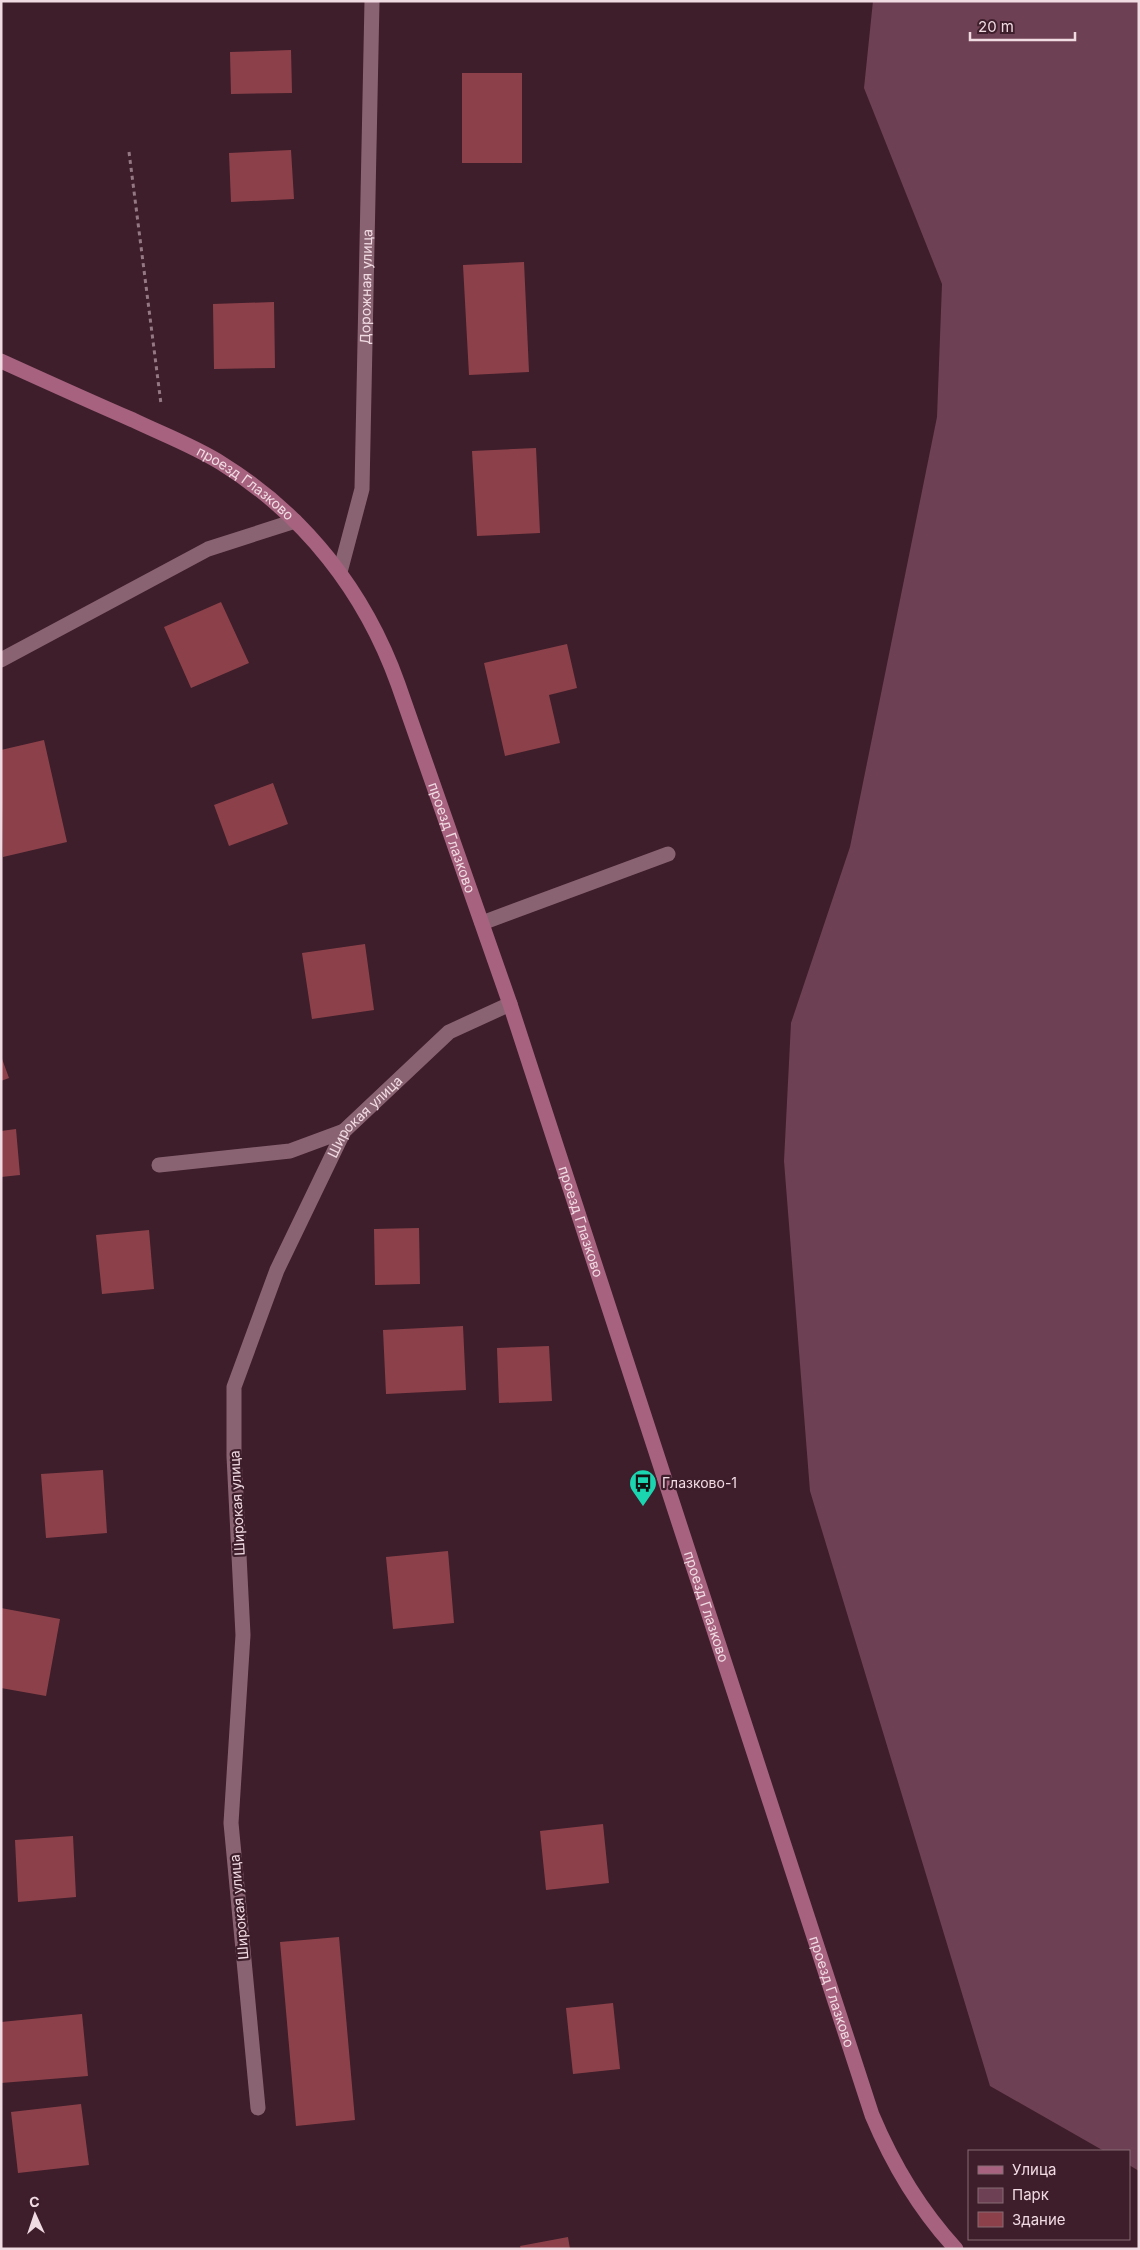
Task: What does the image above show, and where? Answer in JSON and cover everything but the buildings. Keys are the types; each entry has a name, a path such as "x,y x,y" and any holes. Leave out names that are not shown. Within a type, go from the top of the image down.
{"main road":[{"name":"проезд Глазково","path":"1,361 164,435 232,470 260,490 315,540 364,607 388,657 510,1004 872,2115 890,2156 907,2186 926,2214 956,2249"}],"street":[{"name":"Дорожная улица","path":"340,572 362,489 372,1"},
{"path":"1,660 208,549 295,521"},
{"path":"482,923 668,854"},
{"name":"Широкая улица","path":"258,2108 232,1823 243,1635 234,1456 234,1387 278,1270 344,1131 449,1032 510,1004"},
{"path":"159,1165 290,1151 344,1131"}],"path":[{"path":"129,152 164,435"}],"green space":[{"path":"873,1 1139,1 1139,2171 1130,2166 1130,2150 1102,2150 990,2086 810,1491 784,1161 791,1023 850,847 937,417 942,284 864,88"}],"place":[{"name":"Глазково-1","path":"643,1507"}]}
